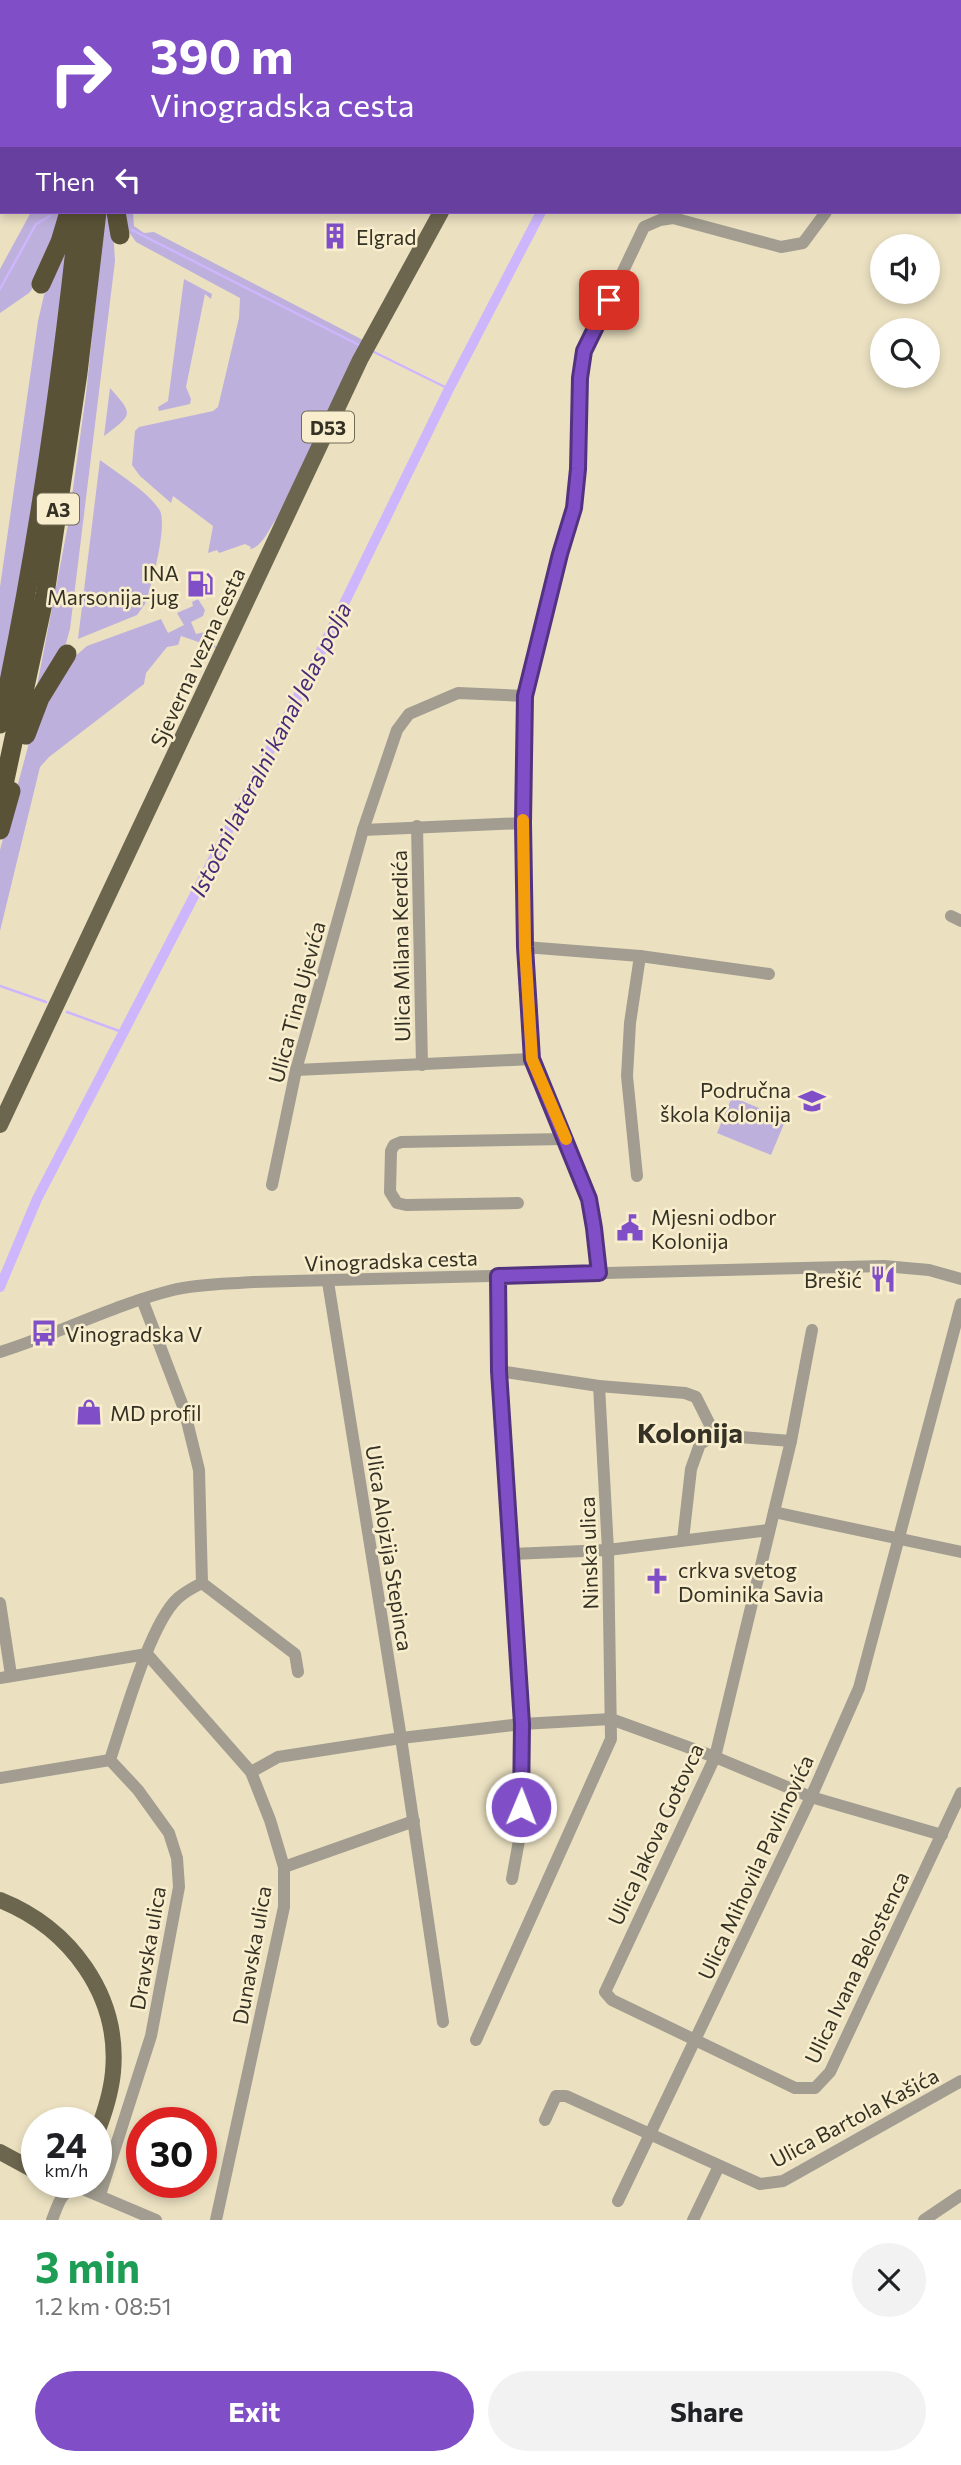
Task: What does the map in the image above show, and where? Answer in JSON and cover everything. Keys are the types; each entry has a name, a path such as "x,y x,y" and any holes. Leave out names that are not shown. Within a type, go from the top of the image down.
{"highway":[{"path":"41,284 68,214"},
{"name":"A3","path":"0,724 45,480 66,334 79,214"},
{"name":"A3","path":"0,803 45,594 78,373 97,214"},
{"path":"116,214 120,235"},
{"path":"0,830 33,715 51,678 67,654"}],"main road":[{"name":"Sjeverna vezna cesta","path":"0,1125 354,373 440,214"},
{"path":"0,1900 31,1915 48,1927 79,1956 93,1976 112,2034 113,2074 106,2107"},
{"path":"0,2152 21,2163"}],"street":[{"path":"599,1273 589,1199 532,1059 525,947 525,696 574,508 578,469 580,378 584,351 644,227 673,218 781,247 803,243 825,214"},
{"name":"Ulica Tina Ujevića","path":"272,1185 296,1070 363,830 397,730 409,714 458,693 525,696"},
{"path":"363,830 523,823"},
{"name":"Ulica Milana Kerdića","path":"417,826 422,1065"},
{"path":"525,947 640,956 769,974"},
{"path":"636,1176 627,1076 630,1023 640,956"},
{"path":"296,1070 532,1059"},
{"path":"518,1203 397,1203 390,1192 391,1151 394,1145 401,1142 566,1139"},
{"name":"Vinogradska cesta","path":"0,1352 36,1341 142,1299 176,1290 253,1282 884,1266 929,1270 961,1279"},
{"path":"498,1276 499,1371 522,1724 520,1835 512,1879"},
{"name":"Ulica Alojzija Stepinca","path":"328,1282 414,1821 443,2022"},
{"path":"142,1299 184,1409 200,1470 202,1583"},
{"name":"Ulica Mihovila Pavlinovića","path":"618,2201 811,1797 859,1688 961,1304"},
{"name":"Ulica Jakova Gotovca","path":"608,1983 715,1757 791,1441 812,1330"},
{"path":"499,1371 599,1386 685,1393 696,1397 715,1436"},
{"name":"Ninska ulica","path":"476,2040 611,1739 608,1550 599,1386"},
{"path":"684,1541 691,1469 700,1444 715,1436 791,1441"},
{"path":"774,1512 961,1552"},
{"path":"511,1553 608,1550 769,1530"},
{"path":"0,1778 110,1760 162,1619 178,1598 202,1583"},
{"path":"202,1583 295,1654 298,1672"},
{"path":"0,1603 5,1677 147,1654"},
{"name":"Dunavska ulica","path":"147,1654 251,1772 270,1820 284,1867 284,1907 216,2220"},
{"path":"251,1772 278,1757 401,1738 522,1724 611,1719 715,1757 811,1797 942,1835"},
{"name":"Dravska ulica","path":"110,1760 138,1790 169,1833 177,1858 179,1887 151,2036 112,2157"},
{"name":"Ulica Ivana Belostenca","path":"608,1983 605,1992 612,2000 795,2088 815,2088 830,2072 961,1793"},
{"path":"284,1867 414,1821"},
{"name":"Ulica Bartola Kašića","path":"545,2120 556,2096 566,2096 760,2184 783,2180 961,2081"},
{"path":"693,2220 719,2166"},
{"path":"924,2220 961,2195"},
{"path":"52,2220 61,2198"},
{"path":"109,2198 156,2220"}],"shaded area":[{"path":"30,214 64,214 35,285 29,293 0,313 0,269"},
{"path":"105,214 112,214 115,261 70,629 65,647 35,696 68,525 86,394"},
{"path":"122,214 133,214 134,226 144,233 154,232 363,340 277,518 255,548 250,549 251,547 245,544 219,553 217,550 208,553 213,526 173,496 171,503 140,476 132,465 135,431 139,427 213,411 218,407 239,318 240,298 136,242 124,225"},
{"path":"67,245 40,468 0,685 0,587 38,321 44,295"},
{"path":"184,279 212,294 211,299 205,294 186,387 191,399 190,404 159,411 158,407 168,401"},
{"path":"110,388 123,404 127,414 121,423 104,436"},
{"path":"100,460 154,502 162,516 161,541 148,596 137,615 78,639"},
{"path":"198,599 205,610 203,616 191,622 196,634 210,631 216,648 181,636 178,645 167,647 146,673 144,684 49,757 40,767 0,931 0,850 32,732 72,659 87,646 161,619 168,633 184,625 177,613 193,606 192,602"},
{"path":"732,1097 786,1119 771,1155 717,1133"}],"waterway":[{"name":"Istočni lateralni kanal Jelas polja","path":"0,1287 37,1199 316,661 449,389 540,214"},
{"path":"0,289 36,224 50,216"},
{"path":"132,230 359,345"},
{"path":"374,352 449,389"},
{"path":"0,986 46,1002"},
{"path":"67,1012 122,1032"}],"slow traffic":[{"path":"523,820 525,947 532,1059 566,1139"}],"place":[{"name":"Elgrad","path":"335,236"},
{"name":"INA Marsonija-jug","path":"200,584"},
{"name":"Područna škola Kolonija","path":"812,1101"},
{"name":"Mjesni odbor Kolonija","path":"630,1228"},
{"name":"Brešić","path":"883,1279"},
{"name":"Vinogradska V","path":"44,1333"},
{"name":"MD profil","path":"89,1412"},
{"name":"crkva svetog Dominika Savia","path":"657,1581"}],"district":[{"name":"Kolonija","path":"690,1432"}],"route":[{"path":"521,1807 522,1724 499,1371 498,1276 599,1273 589,1199 532,1059 525,947 525,696 574,508 578,469 580,378 584,351 609,300"}]}
